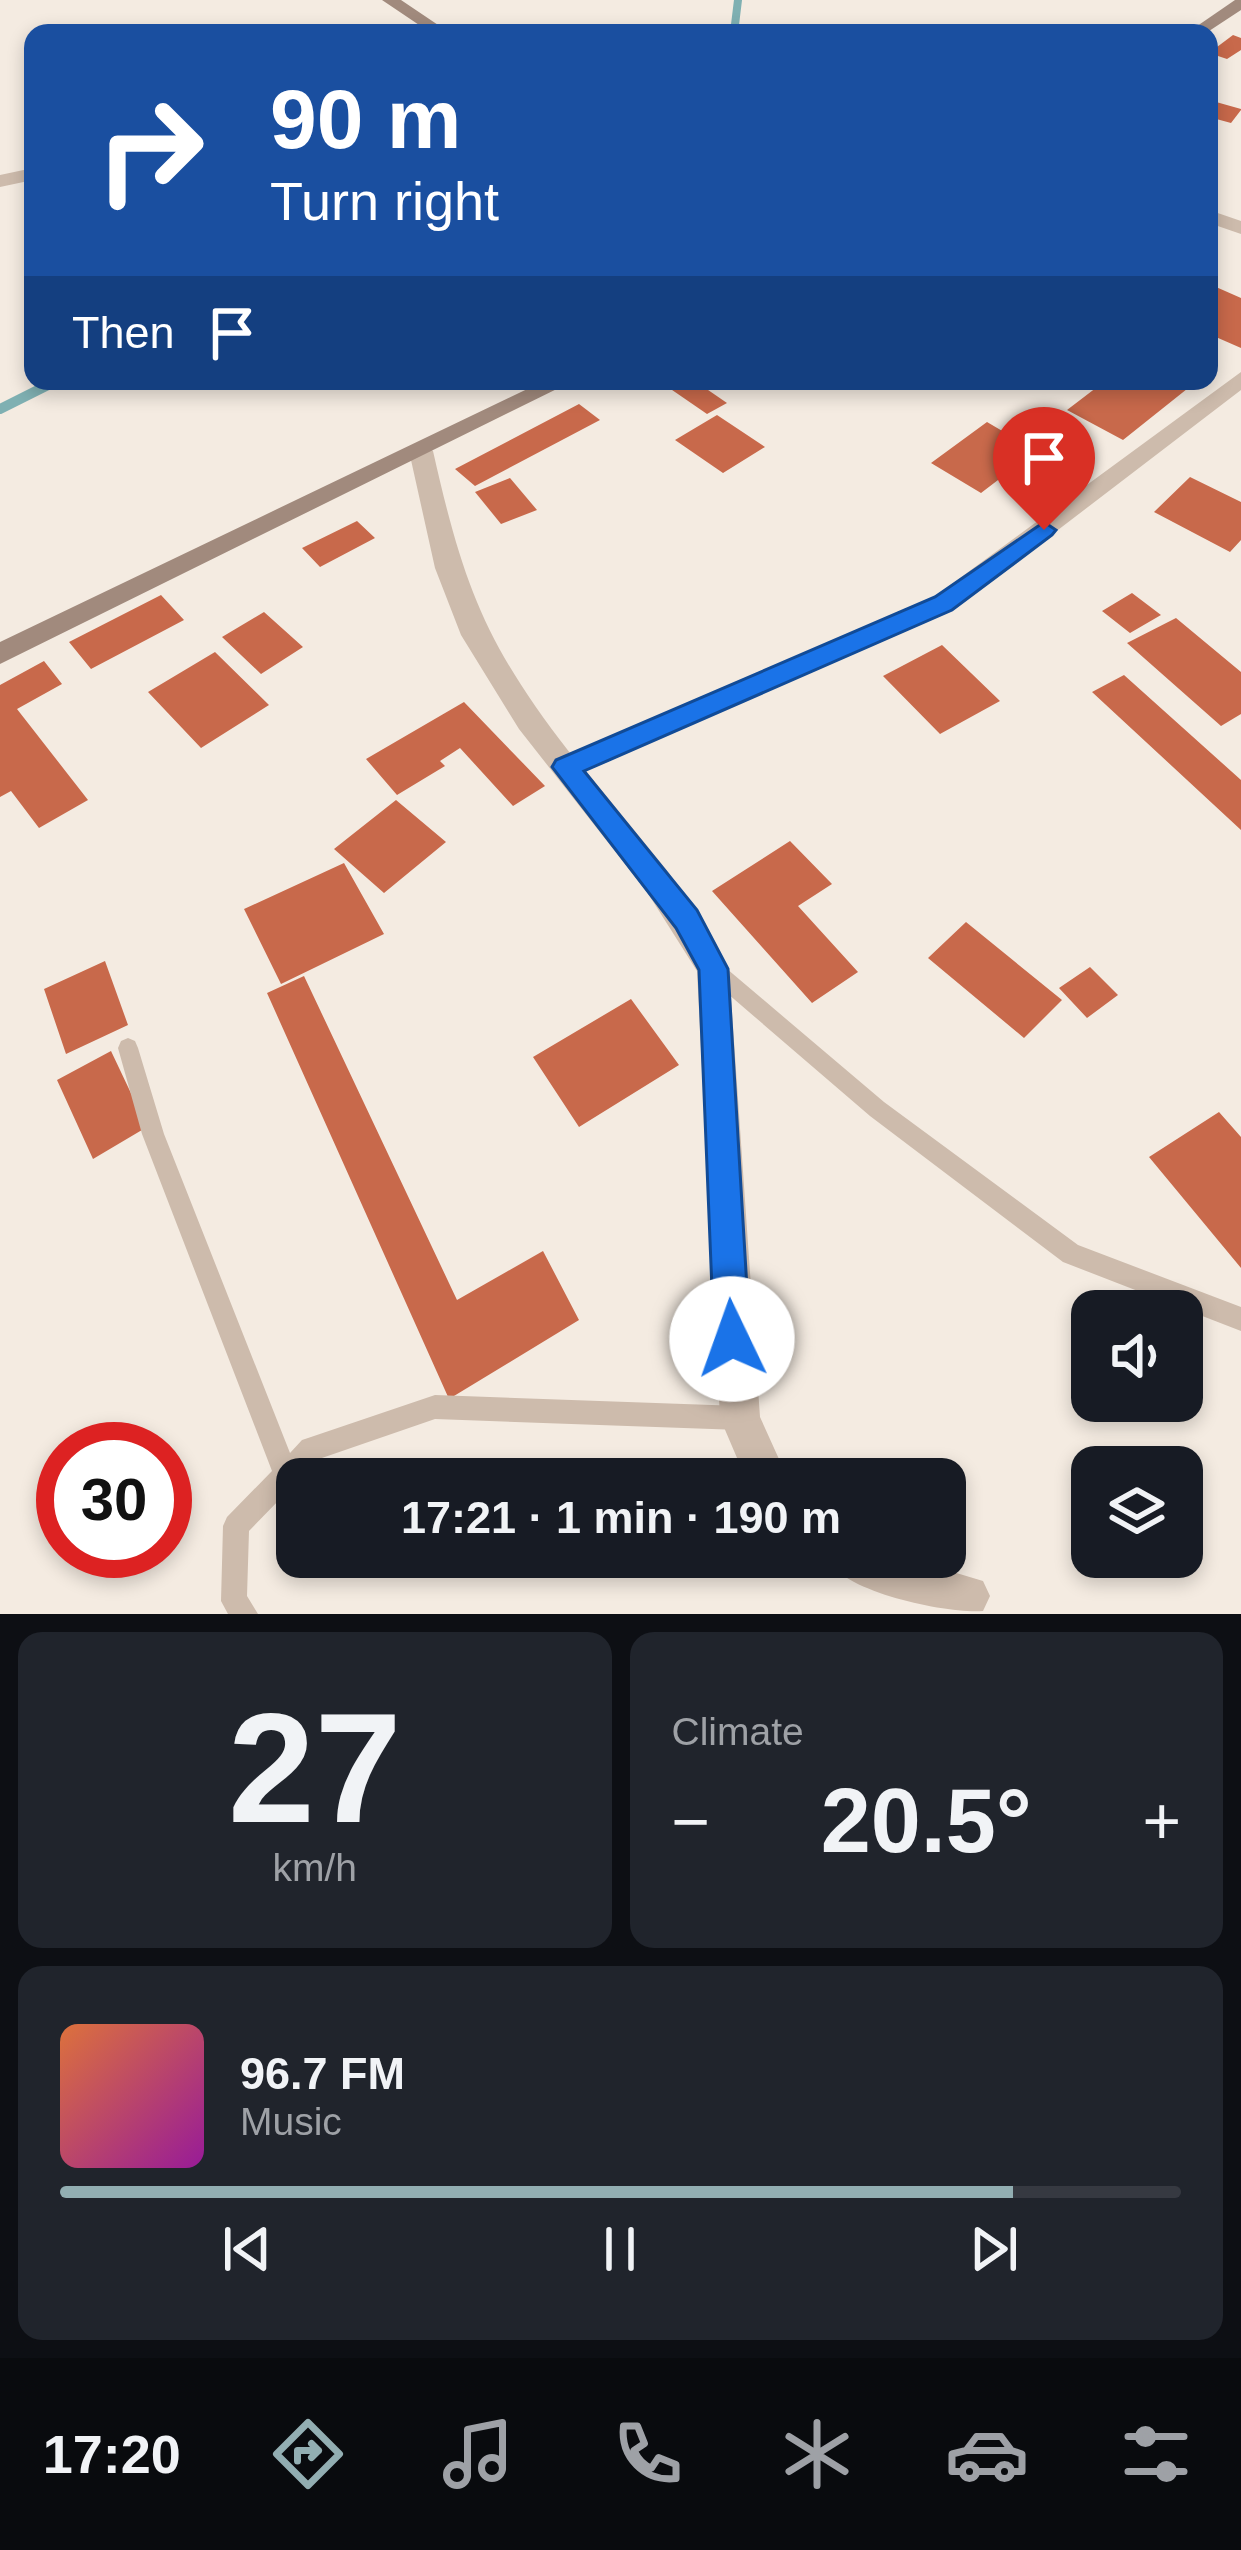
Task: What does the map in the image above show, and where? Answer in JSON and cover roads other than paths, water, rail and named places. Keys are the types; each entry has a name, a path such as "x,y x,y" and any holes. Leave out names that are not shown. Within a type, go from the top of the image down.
{"main road":[{"path":"390,0 428,24"},
{"path":"1209,24 1241,3"},
{"path":"0,654 544,390"}],"street":[{"path":"566,767 943,604 1241,379"},
{"path":"421,451 445,561 475,636 566,767 687,919 713,969 740,1418 758,1458"},
{"path":"901,1578 968,1596"}],"lane":[{"path":"713,969 878,1109 1071,1254 1241,1319"},
{"path":"128,1048 153,1134 280,1458"},
{"path":"302,1458 311,1449 435,1407 740,1418"},
{"path":"245,1614 234,1601 236,1526 276,1484"}],"waterway":[{"path":"735,24 738,0"},
{"path":"0,409 38,390"}]}
